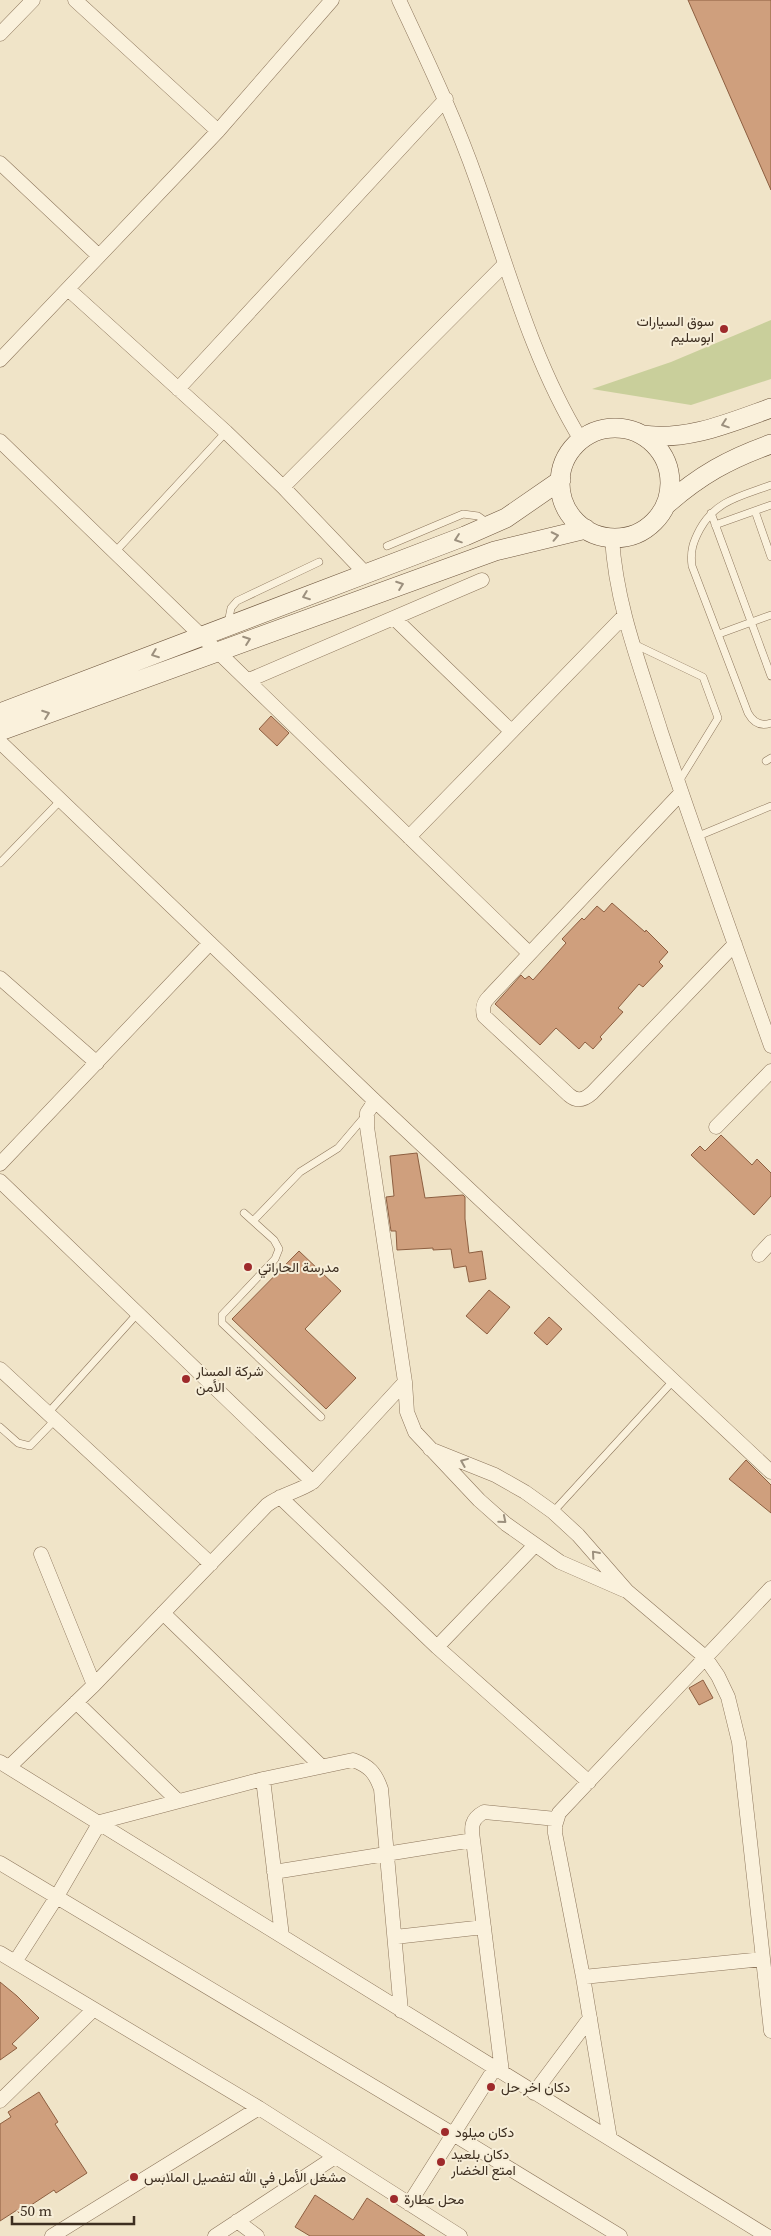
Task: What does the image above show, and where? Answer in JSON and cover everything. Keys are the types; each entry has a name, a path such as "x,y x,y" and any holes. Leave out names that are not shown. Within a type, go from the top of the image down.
{"street":[{"path":"0,34 33,0"},
{"path":"75,0 218,131"},
{"path":"0,360 218,131 332,0"},
{"path":"399,0 446,99 478,182 504,264 544,370 561,406 581,440"},
{"path":"178,389 446,99"},
{"path":"0,162 99,256"},
{"path":"283,487 504,264"},
{"path":"68,289 226,432 283,487 366,574"},
{"path":"642,435 658,437 685,435 711,429 771,408"},
{"path":"611,428 632,430 642,435 655,445 665,458 670,473 670,490 666,505 660,517 644,530 626,537 612,538 594,534 569,513 561,491 561,480 566,458 581,440 600,430 611,428"},
{"path":"0,441 249,680 529,954"},
{"path":"666,505 691,483 712,470 740,454 771,444"},
{"path":"0,713 490,526 525,506 561,480"},
{"path":"0,731 494,551 586,529"},
{"path":"612,538 616,578 632,643 696,838 771,1046"},
{"path":"249,680 482,580"},
{"path":"409,837 624,616"},
{"path":"394,618 512,731"},
{"path":"0,742 375,1101 771,1472"},
{"path":"680,788 484,1002 482,1009 484,1016 569,1095 574,1099 581,1100 592,1093 735,944"},
{"path":"0,1164 210,943"},
{"path":"0,978 97,1063"},
{"path":"716,1127 771,1071"},
{"path":"375,1101 368,1113 367,1127 409,1419 415,1432 479,1500 535,1545 560,1562 627,1591"},
{"path":"0,1181 313,1482"},
{"path":"759,1255 771,1242"},
{"path":"0,1369 211,1564"},
{"path":"405,1382 313,1482 267,1505 94,1685 5,1765 767,2236"},
{"path":"430,1449 495,1475 525,1492 552,1512 578,1535 627,1591 705,1657 718,1676 735,1720 739,1742 771,2031"},
{"path":"280,1497 437,1647 589,1782"},
{"path":"437,1647 535,1545"},
{"path":"41,1554 94,1685"},
{"path":"610,2139 583,1977 555,1833 556,1819 559,1813 771,1588"},
{"path":"164,1614 320,1765"},
{"path":"76,1702 177,1800"},
{"path":"15,1962 56,1898 100,1822 177,1800 320,1765 353,1760 366,1765 376,1775 381,1789 401,2011"},
{"path":"263,1779 282,1936"},
{"path":"409,2204 453,2134 498,2070 472,1822 484,1812 556,1819"},
{"path":"274,1872 473,1840"},
{"path":"0,1863 620,2236"},
{"path":"757,1902 771,1900"},
{"path":"395,1937 484,1927"},
{"path":"0,1953 92,2010 259,2108 460,2236"},
{"path":"583,1977 763,1959"},
{"path":"0,2101 92,2010"},
{"path":"534,2092 590,2018"},
{"path":"52,2236 259,2108"},
{"path":"215,2236 335,2157"},
{"path":"237,2222 257,2236"}],"lane":[{"path":"115,552 226,432"},
{"path":"771,485 728,500 711,513 693,541 691,557 692,566 748,712 758,724 765,725 771,723"},
{"path":"715,525 771,505"},
{"path":"755,511 771,557"},
{"path":"711,513 771,676"},
{"path":"387,546 463,514 478,516 490,526"},
{"path":"228,626 228,617 237,601 319,562"},
{"path":"719,634 771,615"},
{"path":"632,643 703,677 718,718 680,788"},
{"path":"0,863 61,800"},
{"path":"696,838 771,806"},
{"path":"253,1221 300,1172 338,1148 368,1113"},
{"path":"244,1213 278,1244 278,1255 222,1315 222,1323 321,1417"},
{"path":"0,1427 18,1444 30,1446 51,1417 138,1313"},
{"path":"552,1512 673,1381"}],"green space":[{"path":"771,320 771,379 691,405 592,389 671,362"}],"building":[{"path":"688,0 771,0 771,190"},
{"path":"271,716 289,733 277,746 259,729"},
{"path":"612,903 645,932 646,930 668,952 659,962 663,966 643,987 639,984 618,1008 623,1012 600,1037 602,1039 593,1049 585,1042 579,1049 556,1028 540,1045 495,1004 521,975 525,979 529,976 533,980 566,943 562,939 582,918 584,920 597,906 604,912"},
{"path":"721,1135 752,1165 757,1159 771,1173 771,1196 754,1215 691,1155 700,1146 705,1151"},
{"path":"417,1153 425,1198 463,1195 465,1197 465,1219 469,1253 482,1251 486,1279 469,1282 466,1266 454,1268 451,1249 397,1250 396,1231 391,1231 386,1197 394,1196 390,1156"},
{"path":"299,1251 341,1291 305,1329 356,1378 326,1409 232,1319"},
{"path":"489,1290 510,1307 487,1334 466,1316"},
{"path":"549,1317 562,1329 547,1345 534,1333"},
{"path":"746,1460 771,1485 771,1513 729,1479"},
{"path":"703,1680 713,1698 699,1705 689,1688"},
{"path":"0,1982 39,2018 12,2044 17,2048 0,2060"},
{"path":"39,2092 58,2122 55,2124 87,2173 56,2193 54,2190 19,2213 17,2210 0,2221 0,2124 11,2117 8,2112"},
{"path":"315,2195 353,2220 367,2198 425,2236 310,2236 295,2227"}],"place":[{"name":"سوق السيارات ابوسليم","path":"724,329"},
{"name":"مدرسة الحاراتي","path":"248,1267"},
{"name":"شركة المسار الأمن","path":"186,1379"},
{"name":"دكان اخر حل","path":"491,2087"},
{"name":"دكان ميلود","path":"445,2132"},
{"name":"دكان بلعيد امتع الخضار","path":"441,2162"},
{"name":"مشغل الأمل في الله لتفصيل الملابس","path":"134,2177"},
{"name":"محل عطارة","path":"394,2199"}]}
